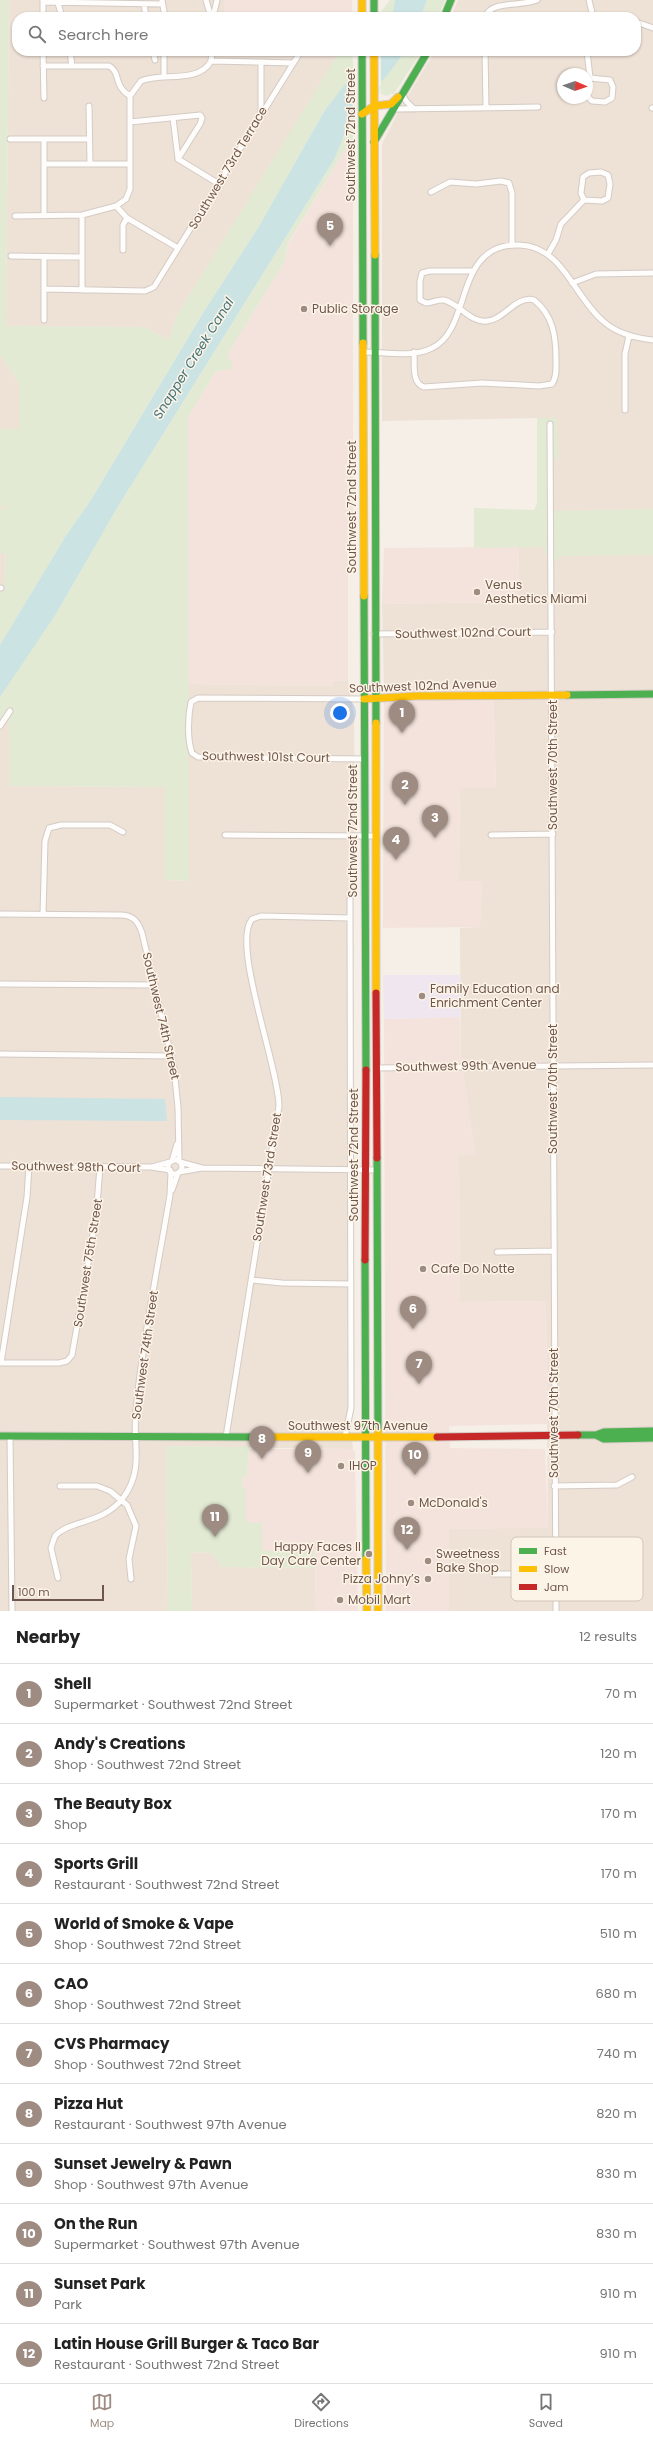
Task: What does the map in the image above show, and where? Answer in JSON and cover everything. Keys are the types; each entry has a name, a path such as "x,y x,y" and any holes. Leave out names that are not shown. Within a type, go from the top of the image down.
{"main road":[{"path":"362,0 362,12"},
{"path":"374,0 374,12"},
{"path":"446,12 451,0"},
{"name":"Southwest 72nd Street","path":"362,56 364,836 366,979 364,1169 367,1611"},
{"name":"Southwest 72nd Street","path":"374,56 376,1438 378,1611"},
{"path":"374,142 395,109 402,93 425,56"},
{"path":"362,113 374,106 391,104 402,93"},
{"path":"362,113 374,116 390,115"},
{"path":"362,185 374,184"},
{"path":"362,250 374,251"},
{"path":"363,429 374,429"},
{"path":"363,522 367,526 374,542"},
{"name":"Southwest 102nd Avenue","path":"364,699 553,694 653,694"},
{"path":"365,919 375,919"},
{"path":"366,979 375,979"},
{"path":"365,1068 376,1068"},
{"path":"365,1284 376,1285"},
{"name":"Southwest 97th Avenue","path":"596,1436 604,1432 653,1431"},
{"name":"Southwest 97th Avenue","path":"0,1436 376,1438 596,1436 604,1439 653,1438"}],"street":[{"path":"206,0 210,12"},
{"path":"213,12 216,0"},
{"path":"487,12 492,5 498,2 537,0"},
{"path":"589,0 592,12"},
{"path":"43,12 43,1 58,3 144,4 162,2 164,12"},
{"path":"58,3 61,12"},
{"path":"144,4 145,12"},
{"path":"641,24 653,28"},
{"path":"43,56 44,98"},
{"path":"71,56 72,66"},
{"path":"154,56 155,60"},
{"path":"164,56 164,76"},
{"path":"15,216 82,215 116,206 124,201 129,193 130,96 140,81 201,71 211,61 212,56"},
{"name":"Southwest 73rd Terrace","path":"82,290 145,291 156,285 219,184 261,112 298,56"},
{"path":"485,56 486,107"},
{"path":"588,56 589,68"},
{"path":"211,61 293,63"},
{"path":"261,62 261,112"},
{"path":"44,66 111,67 116,74 120,88 130,96"},
{"path":"593,78 610,80 613,87 612,98 605,102 593,101"},
{"path":"402,93 406,101 414,109"},
{"path":"89,106 90,164"},
{"path":"395,109 538,107"},
{"path":"130,122 198,115 202,118 178,159"},
{"path":"173,118 178,159"},
{"path":"10,139 90,139"},
{"path":"44,139 44,216"},
{"path":"178,159 219,184"},
{"path":"44,164 130,164"},
{"path":"548,254 556,240 560,224 584,200 602,201 608,198 610,184 608,175 601,172 586,174 582,180 581,193 584,200"},
{"path":"431,192 450,182 476,184 501,181 509,183 512,193 512,245"},
{"path":"116,206 127,218 178,248"},
{"path":"44,289 82,290 82,215"},
{"path":"123,250 123,225 127,218"},
{"path":"363,352 414,352 433,348 449,332 473,271 489,253 512,245 529,246 548,254 558,262 598,318 610,327 629,336 653,340"},
{"path":"10,256 82,257"},
{"path":"44,257 44,320"},
{"path":"414,352 415,378 419,385 424,387 482,383 535,386 552,384 556,371 555,332 537,302 529,299 522,300 495,319 486,321 468,315 459,307 441,300 430,303 423,302 419,297 422,273 430,271 473,271"},
{"path":"572,283 596,274 653,273"},
{"path":"625,410 625,364 629,336"},
{"name":"Southwest 70th Street","path":"550,424 553,694 552,1065 555,1537"},
{"name":"Southwest 102nd Court","path":"374,634 552,632"},
{"name":"Southwest 102nd Avenue","path":"193,755 190,745 190,716 191,702 194,699 364,699"},
{"path":"0,726 10,711"},
{"name":"Southwest 101st Court","path":"193,755 203,757 364,759"},
{"path":"0,914 43,914 45,841 47,831 61,825 110,825 123,832"},
{"path":"491,835 553,834"},
{"path":"225,835 375,836"},
{"name":"Southwest 72nd Street","path":"345,1437 351,1408 350,899"},
{"name":"Southwest 74th Street","path":"43,914 120,915 135,918 141,931 156,986 172,1056 178,1102 179,1162 182,1168 170,1195"},
{"name":"Southwest 73rd Street","path":"226,1437 270,1168 279,1100 274,1068 251,979 247,933 252,919 265,916 350,918"},
{"path":"0,984 156,986"},
{"path":"0,1054 172,1056"},
{"name":"Southwest 99th Avenue","path":"376,1068 653,1065"},
{"name":"Southwest 74th Street","path":"122,1499 131,1483 136,1467 136,1410 170,1195 171,1162 178,1141"},
{"name":"Southwest 98th Court","path":"151,1168 171,1162 179,1162"},
{"path":"179,1162 202,1168"},
{"name":"Southwest 98th Court","path":"0,1166 151,1168 179,1172"},
{"path":"1,1363 28,1197 29,1166"},
{"name":"Southwest 75th Street","path":"1,1363 54,1363 67,1361 71,1358 74,1348 96,1217 100,1167"},
{"path":"179,1172 202,1168 376,1170"},
{"path":"496,1252 554,1251"},
{"path":"251,1280 296,1284 351,1284"},
{"path":"10,1436 12,1611"},
{"path":"554,1486 617,1485 632,1477"},
{"path":"60,1486 94,1485 122,1499 130,1509 136,1526 129,1559 131,1579"},
{"path":"58,1578 51,1548 55,1536 61,1531 100,1517 122,1499"},
{"path":"492,1574 511,1574"},
{"name":"Southwest 70th Street","path":"556,1601 556,1611"}],"shaded area":[{"path":"9,0 224,0 224,12 12,12 12,56 338,56 176,317 169,341 146,327 6,326"},
{"path":"224,0 352,0 352,12 224,12"},
{"path":"458,0 653,0 653,1611 449,1611 449,1529 548,1527 546,1301 460,1302 459,1155 475,1153 461,1059 460,928 480,927 482,881 459,881 460,788 496,788 493,684 384,685 382,604 518,602 519,547 540,547 540,418 382,421 382,144 398,112 432,56 641,56 641,12 453,12"},
{"path":"353,145 353,511 348,545 348,680 333,681 333,686 188,684 188,417 216,371 232,363 226,356 285,261 288,244 346,148"},
{"path":"0,354 19,384 19,459 7,506 5,582 0,595"},
{"path":"519,547 518,602 382,604 384,548"},
{"path":"348,680 354,715 355,858 352,898 354,1395 353,1413 350,1424 353,1449 166,1446 168,1611 0,1611 0,720 9,704 10,786 165,787 165,880 188,881 188,684 333,686 333,681"},
{"path":"493,684 496,788 460,788 459,881 482,881 480,927 383,928 384,685"},
{"name":"Family Education and Enrichment Center","path":"383,975 461,975 460,1017 384,1019"},
{"path":"460,1017 461,1059 475,1153 459,1155 460,1302 546,1301 547,1424 449,1426 450,1448 545,1449 548,1528 449,1529 449,1611 386,1611 384,1019"},
{"path":"249,1449 352,1449 355,1452 358,1611 316,1611 315,1551 262,1551 262,1523 246,1523 246,1488 242,1488 242,1477 247,1477"},
{"path":"191,1552 210,1553 219,1561 220,1567 315,1568 316,1611 192,1611"}],"green space":[{"path":"0,0 9,0 6,326 146,327 169,341 176,317 337,56 352,56 354,76 325,110 258,228 203,313 91,500 67,534 0,645 0,595 5,582 6,554 0,553 0,509 6,509 7,506 0,506 0,429 19,429 19,384 0,354"},
{"path":"390,0 395,0 393,12 381,12"},
{"path":"427,0 445,0 440,12 423,12"},
{"path":"378,56 380,83 379,96 377,93"},
{"path":"401,56 419,56 393,95 392,93 387,96 381,94 380,83"},
{"path":"353,113 353,145 346,148 288,243 285,261 227,355 232,363 232,369 216,371 188,417 189,881 165,880 165,787 9,786 9,705 0,720 0,697 56,614 117,508 335,158"},
{"path":"537,418 557,418 558,460 554,458 553,423 547,426 549,551 545,553 545,547 474,548 474,508 534,510 537,504"},
{"path":"653,509 653,555 559,556 558,561 554,560 554,511"},
{"path":"166,1446 249,1447 247,1477 242,1477 242,1488 246,1488 246,1522 262,1523 263,1551 315,1551 315,1568 220,1567 219,1561 210,1553 191,1552 192,1611 168,1611"}],"water":[{"path":"395,0 427,0 423,12 393,12"},
{"name":"Snapper Creek Canal","path":"369,56 401,56 389,73 353,113 335,158 117,508 56,614 0,697 0,645 67,534 91,500 203,313 258,228 325,110 347,82 358,72"},
{"path":"0,1097 165,1099 167,1121 0,1120"}],"pier":[{"path":"367,56 381,56 381,85 353,118 352,75"}],"traffic: fast":[{"path":"374,0 374,12"},
{"path":"446,12 451,0"},
{"path":"362,56 363,343"},
{"path":"374,142 425,56"},
{"path":"375,255 376,723"},
{"path":"364,596 366,1070"},
{"path":"567,695 653,694"},
{"path":"377,1158 378,1431"},
{"path":"365,1260 366,1559"},
{"path":"596,1435 604,1432 653,1431"},
{"path":"578,1435 596,1435 604,1439 653,1438"},
{"path":"0,1436 268,1437"}],"traffic: slow":[{"path":"362,0 362,12"},
{"path":"374,56 375,255"},
{"path":"362,114 374,106 391,104 398,97"},
{"path":"363,343 364,596"},
{"path":"364,699 416,696 567,695"},
{"path":"376,723 376,993"},
{"path":"378,1431 378,1611"},
{"path":"268,1437 437,1437"},
{"path":"366,1559 367,1611"}],"traffic: jam":[{"path":"376,993 377,1158"},
{"path":"365,1260 366,1070"},
{"path":"437,1437 578,1435"}],"place":[{"name":"World of Smoke & Vape","path":"330,246"},
{"name":"Public Storage","path":"304,309"},
{"name":"Venus Aesthetics Miami","path":"477,592"},
{"name":"Shell","path":"402,733"},
{"name":"Andy's Creations","path":"405,805"},
{"name":"The Beauty Box","path":"435,838"},
{"name":"Sports Grill","path":"396,860"},
{"name":"Family Education and Enrichment Center","path":"422,996"},
{"name":"Cafe Do Notte","path":"423,1269"},
{"name":"CAO","path":"413,1329"},
{"name":"CVS Pharmacy","path":"419,1384"},
{"name":"Pizza Hut","path":"262,1459"},
{"name":"IHOP","path":"341,1466"},
{"name":"Sunset Jewelry & Pawn","path":"308,1473"},
{"name":"On the Run","path":"415,1475"},
{"name":"McDonald's","path":"411,1503"},
{"name":"Sunset Park","path":"215,1537"},
{"name":"Latin House Grill Burger & Taco Bar","path":"407,1550"},
{"name":"Happy Faces II Day Care Center","path":"369,1554"},
{"name":"Sweetness Bake Shop","path":"428,1561"},
{"name":"Pizza Johny’s","path":"428,1579"},
{"name":"Mobil Mart","path":"340,1600"}]}
